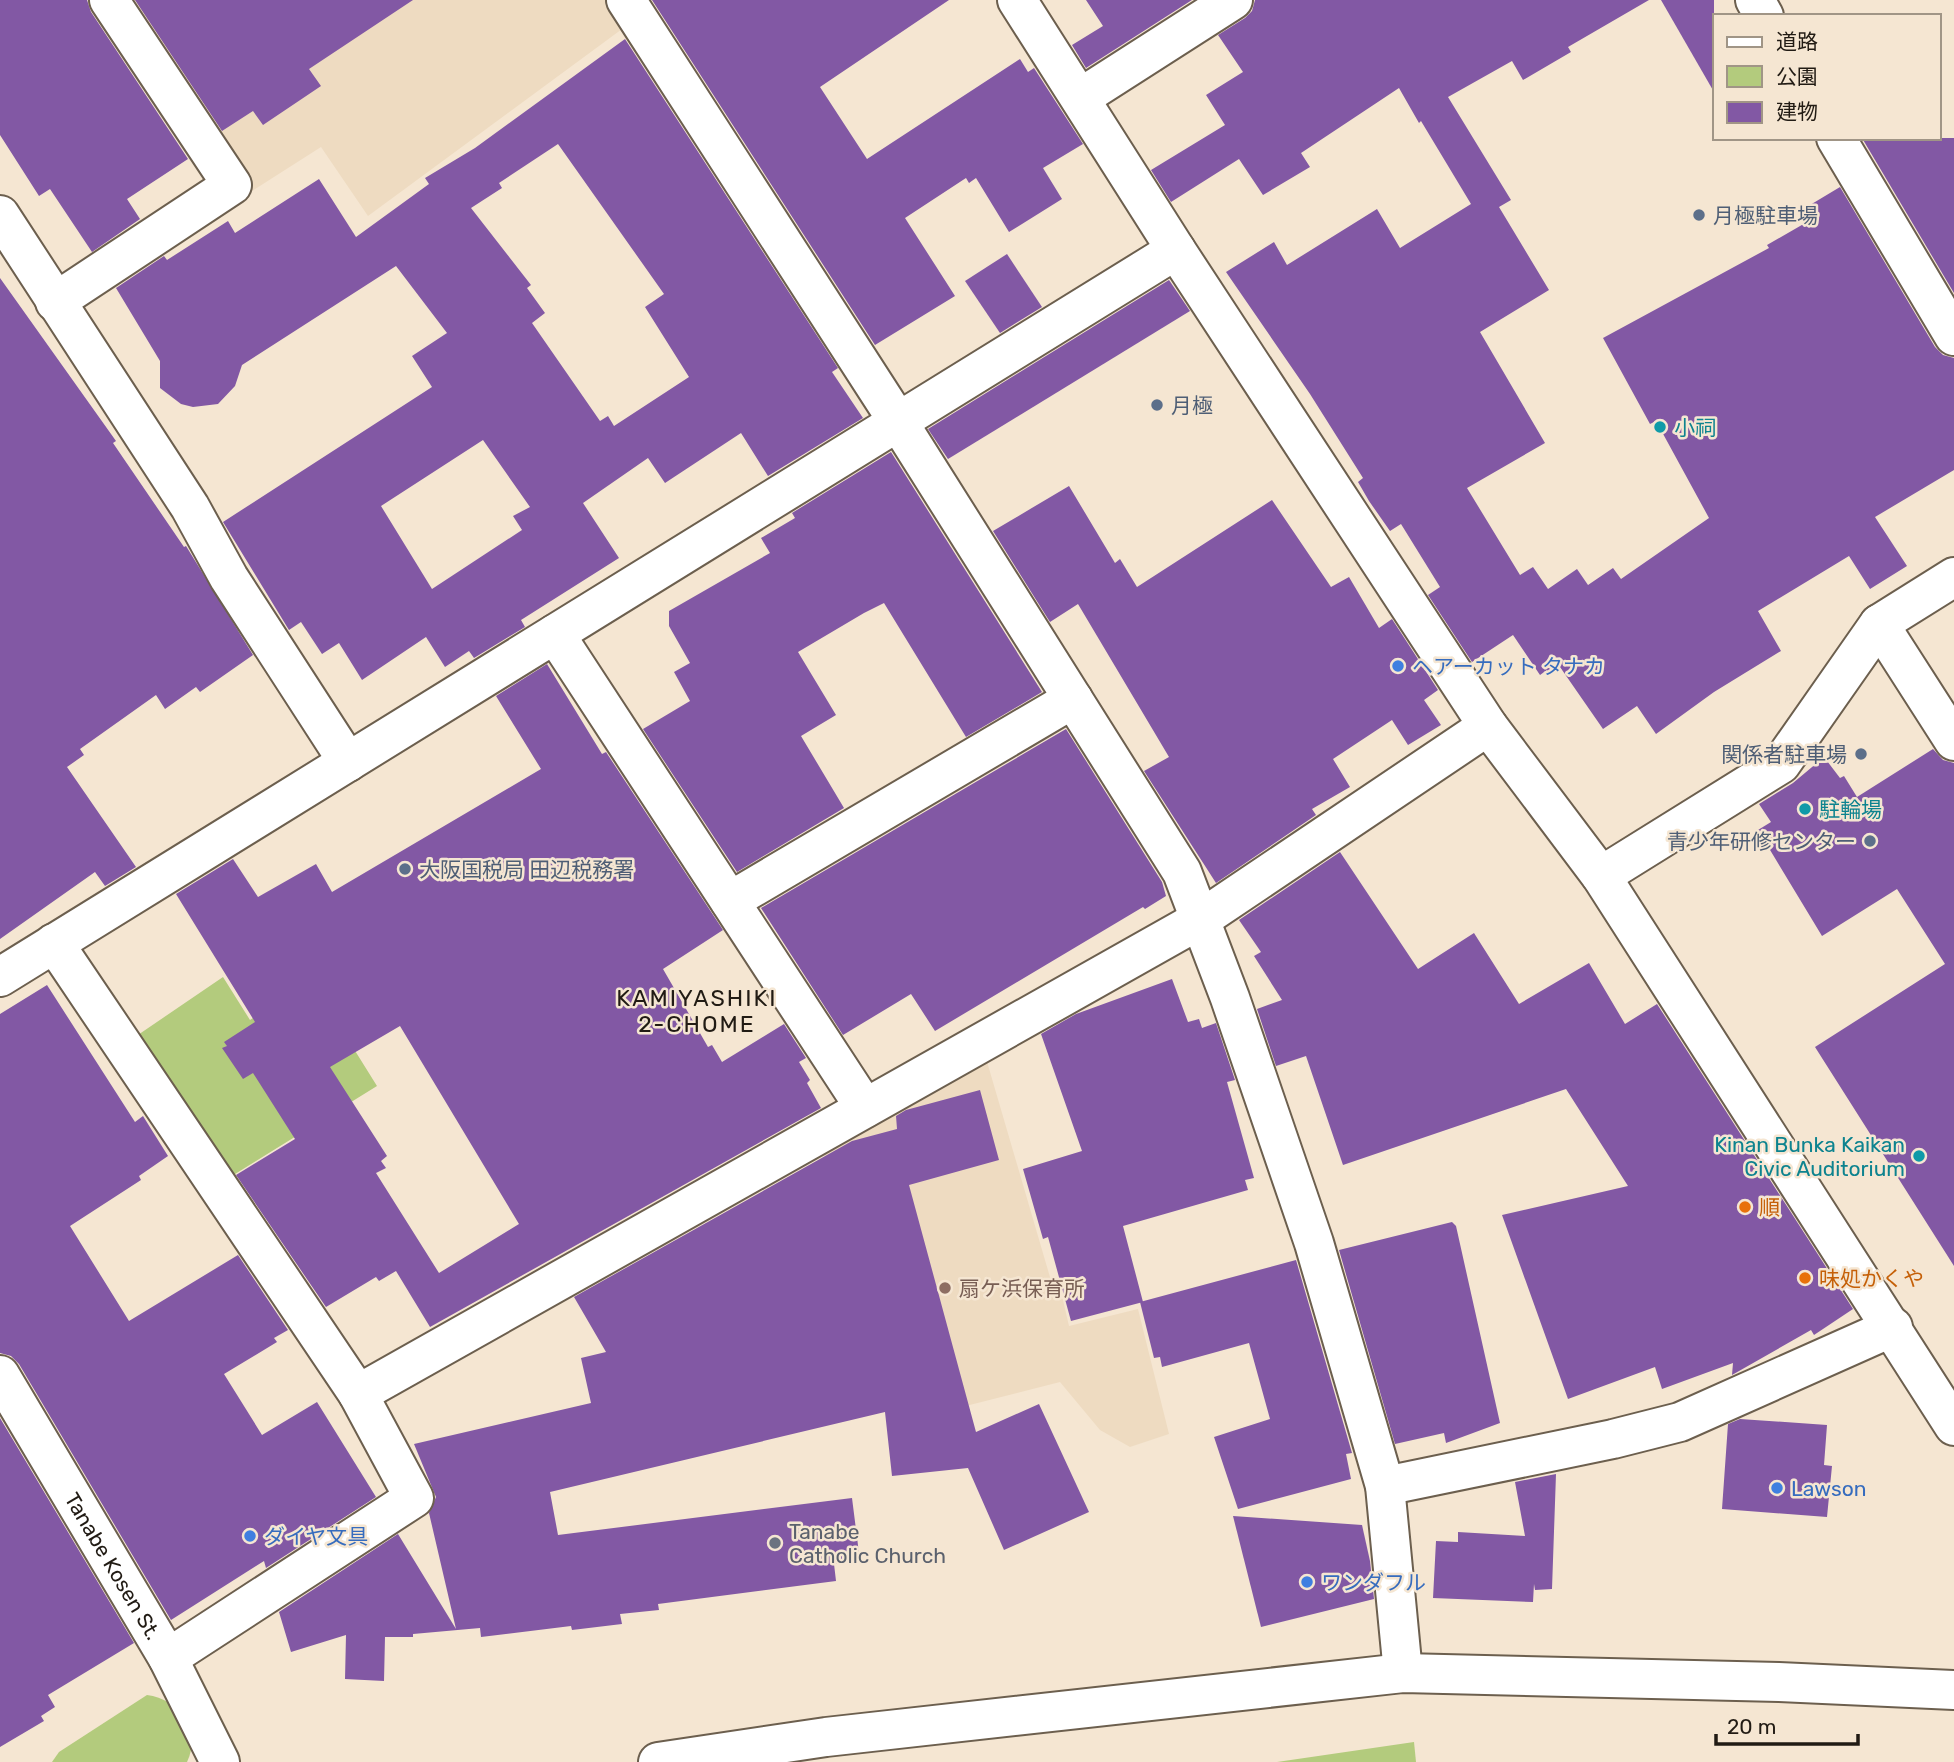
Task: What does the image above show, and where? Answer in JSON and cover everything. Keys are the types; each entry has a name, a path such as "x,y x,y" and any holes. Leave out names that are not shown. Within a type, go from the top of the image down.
{"street":[{"path":"55,302 232,185 109,0"},
{"path":"626,0 897,420 1182,872 1201,919 1314,1243 1385,1486 1403,1673"},
{"path":"1017,0 1176,250 1489,726 1601,876 1893,1327 1954,1426"},
{"path":"1080,97 1233,0"},
{"path":"1837,140 1954,336"},
{"path":"3,227 190,507 229,578 348,762"},
{"path":"0,977 897,420 1176,250"},
{"path":"1601,876 1781,764 1878,625 1954,577"},
{"path":"1878,625 1954,741"},
{"path":"555,634 865,1108"},
{"path":"730,901 1073,699"},
{"path":"358,1394 1201,919 1489,726"},
{"path":"54,943 358,1394 414,1498 168,1658"},
{"path":"1385,1486 1679,1422 1893,1327"},
{"name":"Tanabe Kosen St.","path":"0,1375 168,1658 220,1762"},
{"path":"658,1762 826,1737 1403,1673 1779,1682 1954,1690"}],"shaded area":[{"path":"109,0 626,0 637,18 368,216 321,147 252,191 232,185"},
{"path":"983,1048 1052,1284 1059,1283 1069,1326 1138,1309 1169,1434 1130,1447 1100,1430 1060,1382 946,1411 896,1418 820,1139"}],"green space":[{"path":"299,961 377,1086 227,1179 132,1039 223,977 250,1020 278,1001"},
{"path":"147,1695 169,1703 185,1718 192,1739 187,1762 52,1762 59,1752"},
{"path":"1414,1742 1416,1762 1277,1762"}],"building":[{"path":"0,0 87,0 91,12 188,159 127,199 140,219 92,252 50,189 39,196 0,135"},
{"path":"135,0 413,0 309,69 321,86 263,125 253,111 222,131"},
{"path":"652,0 949,0 820,87 867,159 1020,59 1028,72 1034,68 1083,144 1043,168 1062,199 1009,232 976,178 969,183 966,178 905,218 955,296 875,345"},
{"path":"1086,0 1192,0 1086,68 1072,45 1103,26"},
{"path":"1255,0 1649,0 1568,47 1571,52 1523,80 1512,61 1448,97 1511,200 1499,207 1549,290 1480,332 1545,443 1467,488 1520,575 1533,567 1548,589 1577,569 1588,585 1613,568 1621,579 1709,518 1656,421 1650,424 1603,338 1769,248 1767,245 1807,222 1800,211 1840,187 1935,347 1943,355 1954,358 1954,470 1875,517 1907,566 1870,589 1849,556 1758,611 1781,651 1714,692 1656,734 1637,706 1603,729 1560,667 1549,674 1547,670 1540,675 1513,635 1472,662 1428,595 1440,587 1401,524 1390,531 1369,501 1358,482 1363,478 1310,394 1226,272 1274,242 1287,265 1377,209 1400,248 1471,204 1421,121 1419,123 1399,88 1301,153 1310,167 1263,195 1239,159 1171,202 1151,170 1225,125 1206,95 1243,72 1218,35 1245,18 1252,11"},
{"path":"1661,0 1714,0 1713,90"},
{"path":"625,39 838,368 832,372 863,418 768,476 741,433 665,483 648,458 583,503 619,558 521,620 525,627 474,658 469,651 445,667 426,637 362,680 339,643 322,654 301,622 289,630 223,522 432,387 412,356 447,333 396,266 242,365 235,386 218,404 193,407 181,404 160,388 160,361 116,288 164,256 167,260 228,221 235,233 319,179 356,237 429,184 425,178 475,148","holes":["558,144 664,294 645,307 689,377 614,426 608,416 600,421 532,323 545,313 527,288 531,285 471,208 502,188 499,183","483,440 530,507 513,516 522,530 432,589 381,506"]},
{"path":"1954,138 1954,293 1863,140"},
{"path":"1007,254 1042,307 1000,333 965,281"},
{"path":"0,278 116,441 113,443 184,547 186,546 253,655 200,692 196,687 165,709 156,695 80,749 84,755 67,767 136,867 105,886 95,872 0,939"},
{"path":"1169,280 1190,311 948,459 928,429"},
{"path":"891,452 1042,692 966,737 884,603 864,613 798,652 836,715 801,736 844,808 737,872 643,729 690,701 674,672 690,663 669,626 669,611 770,553 761,538 795,518 792,513"},
{"path":"1069,486 1115,563 1120,559 1137,587 1272,500 1331,587 1349,577 1379,628 1392,619 1438,690 1424,700 1441,725 1408,745 1392,720 1333,759 1350,787 1312,809 1316,815 1216,883 1144,771 1169,757 1078,604 1050,622 993,531"},
{"path":"547,664 602,754 606,752 723,930 663,969 708,1047 712,1045 722,1062 784,1024 806,1058 799,1062 810,1080 807,1083 821,1108 430,1327 396,1271 379,1281 376,1277 326,1307 236,1175 295,1139 253,1073 243,1079 222,1048 227,1046 224,1042 255,1022 176,894 233,859 258,897 316,864 332,892 541,769 496,696","holes":["400,1026 519,1224 439,1273 376,1173 386,1168 381,1161 387,1156 330,1067"]},
{"path":"1066,729 1162,882 1166,896 1145,909 1143,907 935,1031 911,994 843,1035 761,908"},
{"path":"1933,749 1943,760 1954,763 1954,1266 1815,1047 1945,964 1897,889 1822,936 1758,830 1771,822 1759,804 1793,783 1824,757 1840,778 1844,776 1857,797"},
{"path":"1340,852 1418,969 1474,933 1519,1004 1589,963 1625,1024 1657,1004 1853,1309 1814,1335 1811,1330 1732,1375 1733,1363 1662,1389 1655,1367 1568,1399 1502,1215 1628,1186 1566,1089 1343,1165 1306,1056 1276,1066 1257,1009 1282,1000 1254,956 1261,952 1239,920"},
{"path":"1172,979 1188,1022 1199,1019 1202,1028 1216,1023 1235,1080 1227,1082 1254,1178 1245,1180 1248,1190 1123,1226 1143,1302 1071,1321 1048,1237 1043,1239 1023,1169 1082,1151 1041,1034 1076,1014"},
{"path":"47,985 135,1122 143,1116 168,1156 139,1176 141,1180 70,1226 129,1321 238,1255 288,1330 274,1338 277,1342 224,1374 262,1435 317,1402 376,1497 266,1568 264,1561 171,1620 19,1364 11,1356 0,1353 0,1014"},
{"path":"980,1090 999,1160 909,1185 976,1432 1039,1404 1089,1512 1004,1550 968,1468 892,1476 885,1412 550,1492 558,1535 852,1498 860,1561 834,1564 836,1581 658,1604 659,1610 620,1614 622,1624 572,1630 571,1626 481,1637 480,1628 413,1634 413,1637 385,1637 384,1681 345,1679 346,1635 291,1652 279,1612 398,1534 456,1629 429,1513 436,1497 414,1444 591,1403 581,1358 606,1352 574,1297 852,1141 897,1129 896,1116 906,1110"},
{"path":"1452,1222 1456,1226 1500,1423 1446,1443 1444,1433 1395,1444 1339,1250"},
{"path":"1296,1260 1352,1453 1346,1454 1351,1479 1238,1509 1214,1437 1270,1419 1249,1343 1162,1367 1160,1357 1154,1358 1140,1302"},
{"path":"0,1418 134,1643 48,1695 55,1707 41,1716 44,1721 0,1747"},
{"name":"Lawson","path":"1740,1419 1827,1425 1824,1465 1832,1466 1827,1517 1722,1509 1728,1424"},
{"path":"1556,1474 1552,1589 1535,1590 1534,1584 1533,1602 1433,1598 1436,1541 1458,1542 1458,1532 1525,1536 1515,1482"},
{"path":"1233,1516 1362,1525 1370,1561 1374,1599 1261,1627"}],"place":[{"name":"月極駐車場","path":"1699,215"},
{"name":"月極","path":"1157,405"},
{"name":"小祠","path":"1660,427"},
{"name":"ヘアーカット タナカ","path":"1398,666"},
{"name":"関係者駐車場","path":"1861,754"},
{"name":"駐輪場","path":"1805,809"},
{"name":"青少年研修センター","path":"1870,841"},
{"name":"大阪国税局 田辺税務署","path":"405,869"},
{"name":"Kinan Bunka Kaikan Civic Auditorium","path":"1919,1156"},
{"name":"順","path":"1745,1207"},
{"name":"味処かくや","path":"1805,1278"},
{"name":"扇ケ浜保育所","path":"945,1288"},
{"name":"Lawson","path":"1777,1488"},
{"name":"ダイヤ文具","path":"250,1536"},
{"name":"Tanabe Catholic Church","path":"775,1543"},
{"name":"ワンダフル","path":"1307,1582"}],"district":[{"name":"KAMIYASHIKI 2-CHOME","path":"697,1011"}]}
